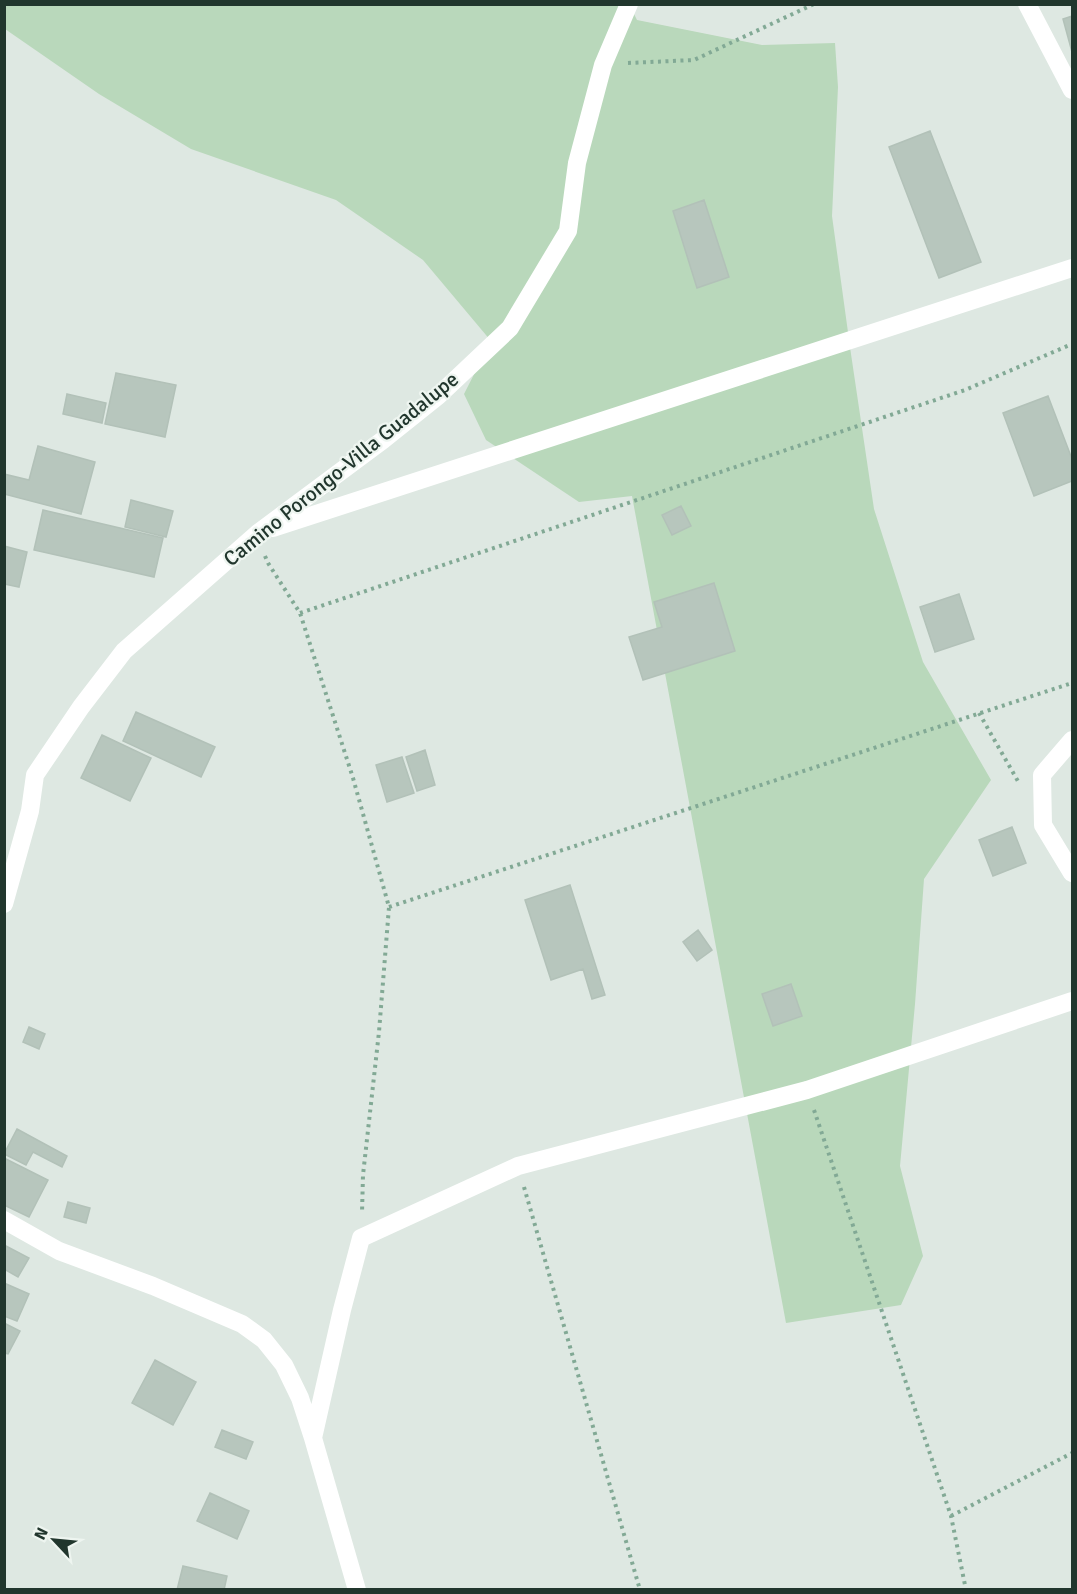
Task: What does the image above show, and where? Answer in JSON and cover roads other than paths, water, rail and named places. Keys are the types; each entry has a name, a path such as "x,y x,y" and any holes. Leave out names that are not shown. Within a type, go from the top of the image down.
{"street":[{"name":"Camino Porongo-Villa Guadalupe","path":"4,904 30,811 35,775 81,707 124,651 258,533 438,396 510,328 568,231 577,163 603,65 629,4"},
{"path":"1027,4 1072,90"},
{"path":"258,533 1072,268"},
{"path":"1072,740 1042,775 1043,825 1072,873"},
{"path":"313,1438 361,1238 518,1166 807,1090 1072,1001"},
{"path":"4,1220 59,1251 153,1286 242,1324 264,1340 284,1365 300,1398 357,1590"}]}
